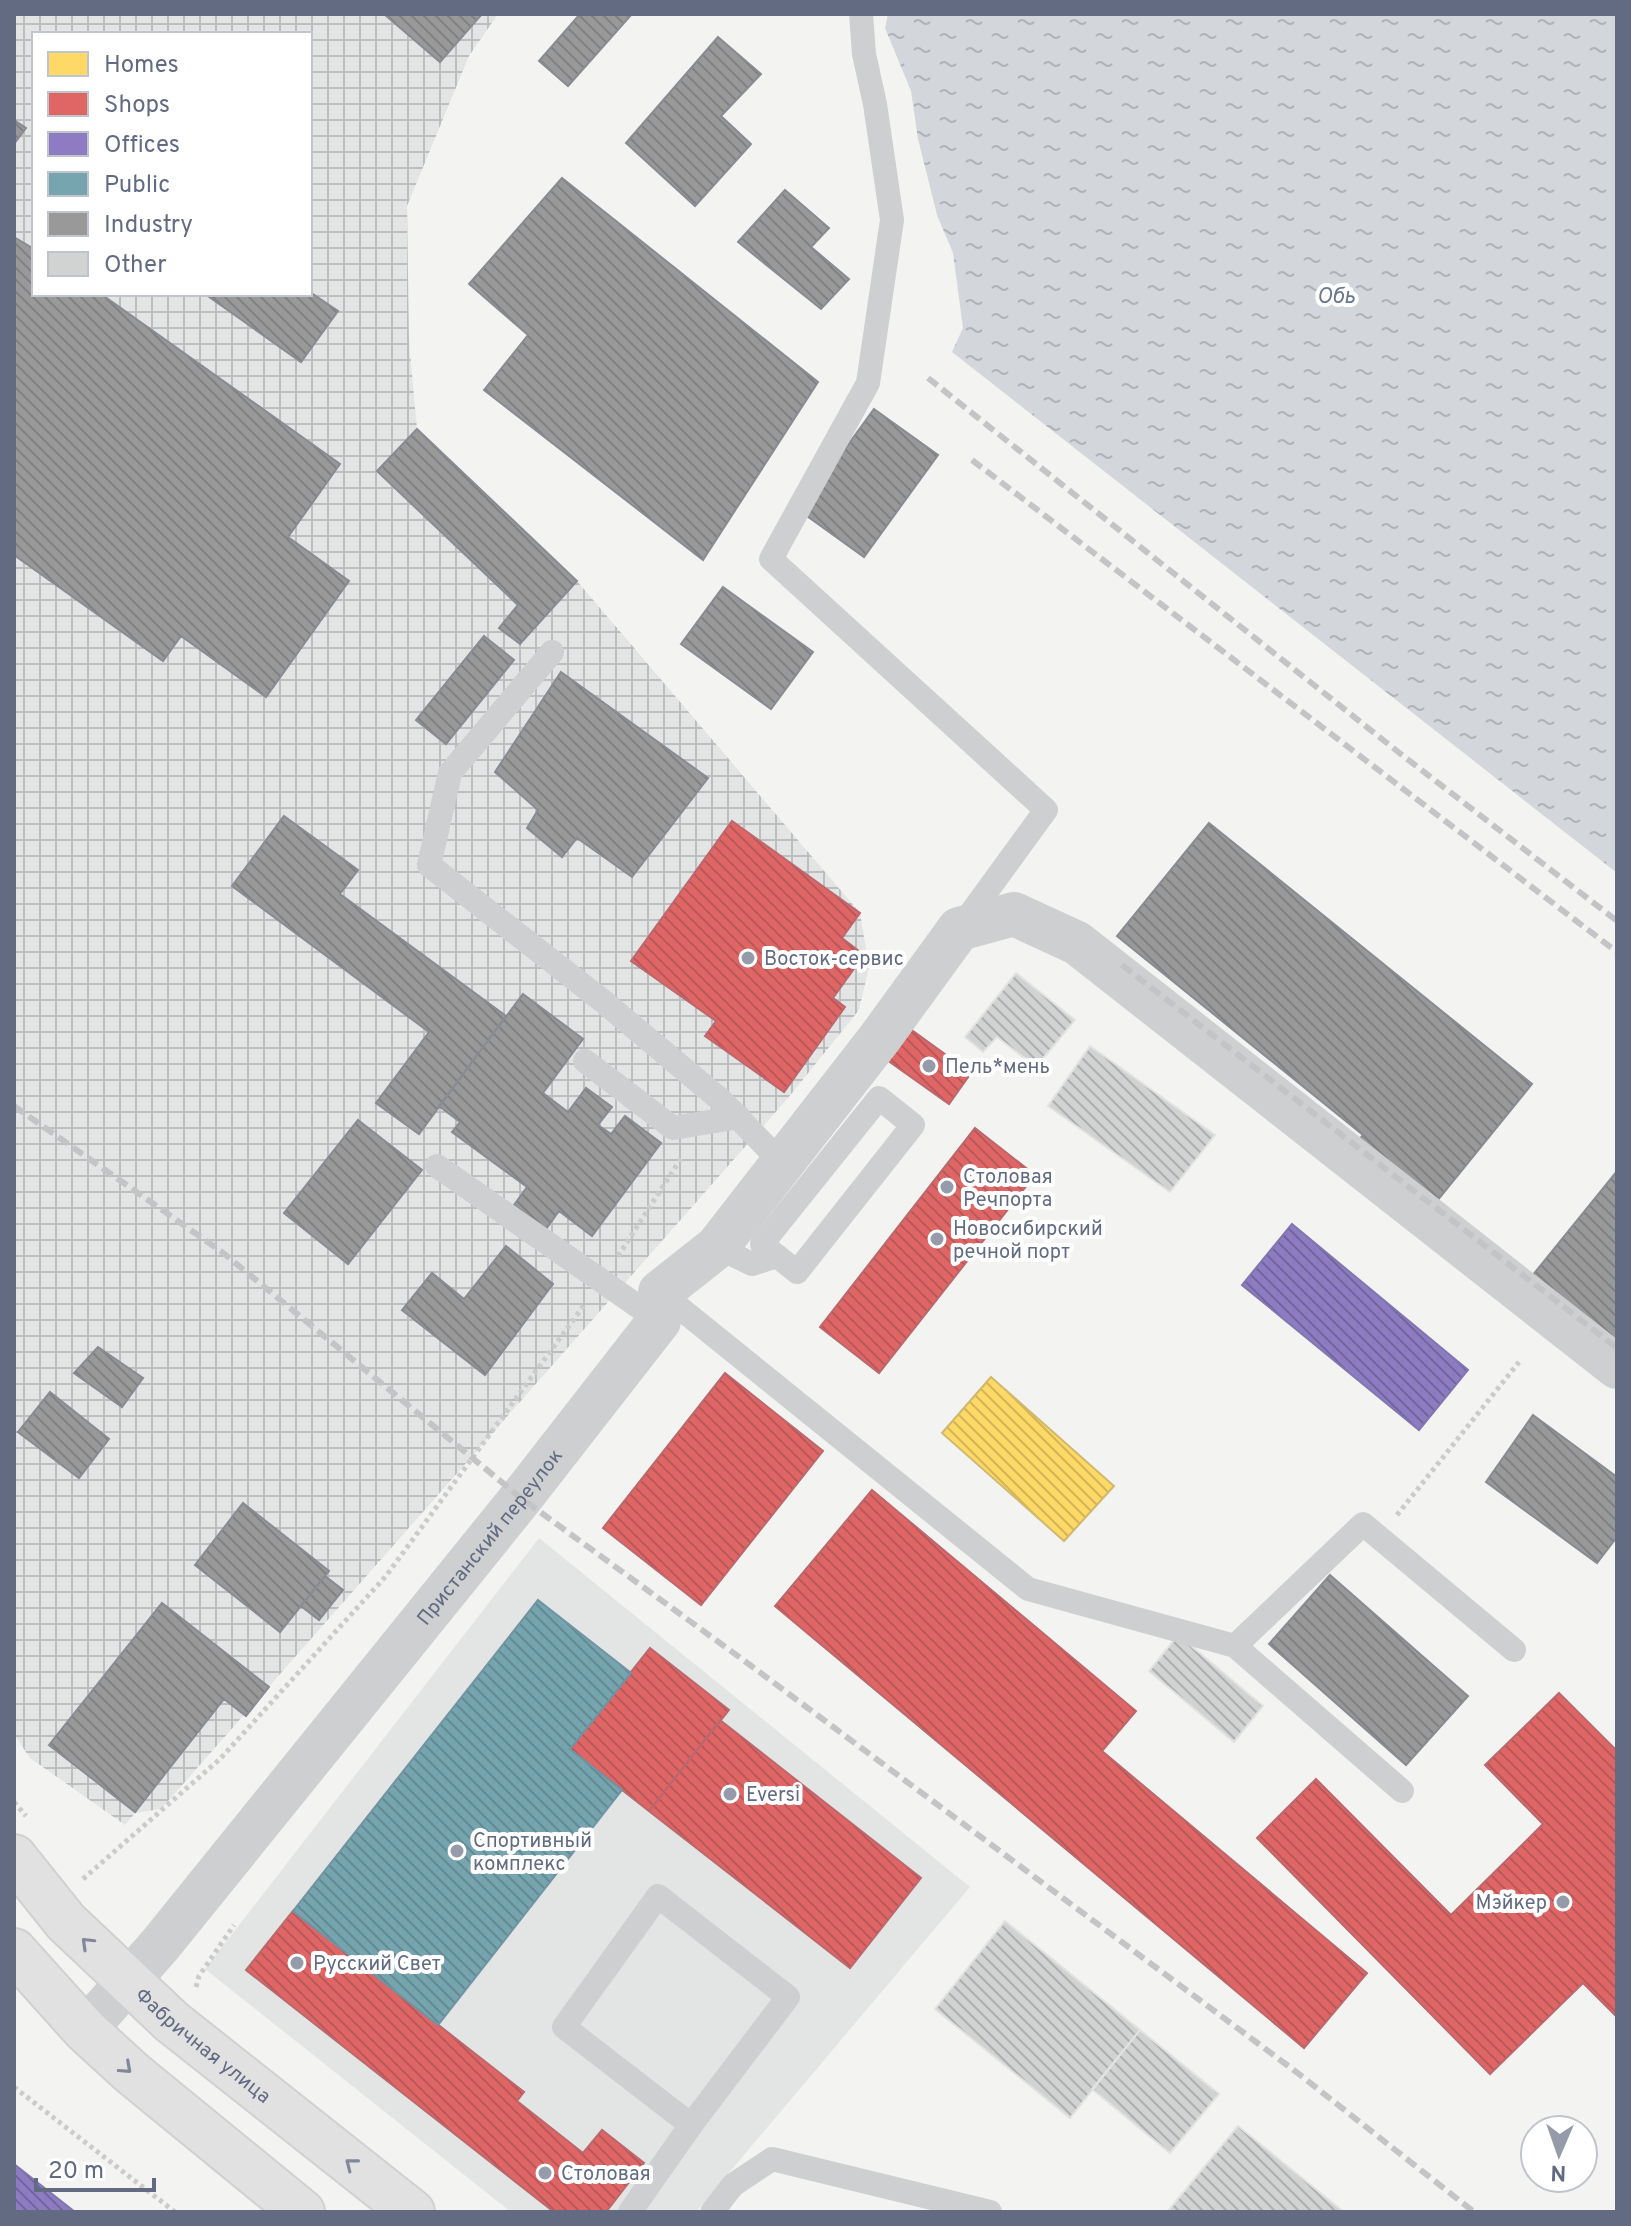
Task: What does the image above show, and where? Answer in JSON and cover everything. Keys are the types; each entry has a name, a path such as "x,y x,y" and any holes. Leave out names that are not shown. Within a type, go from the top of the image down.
{"main road":[{"name":"Фабричная улица","path":"24,1841 66,1922 128,1982 172,2022 412,2212"},
{"path":"14,1951 85,2030 132,2073 302,2212"}],"street":[{"path":"959,929 1014,914 1077,943 1617,1367"},
{"name":"Пристанский переулок","path":"85,2030 160,1945 521,1498 659,1306 717,1247 879,1039 959,929"}],"lane":[{"path":"861,14 864,54 875,104 892,220 868,383 771,559 1046,810 959,929"},
{"path":"552,652 450,773 429,865 604,1002 739,1117 782,1163"},
{"path":"585,1061 673,1128 739,1117"},
{"path":"879,1098 913,1125 797,1272 777,1256 762,1244 879,1098"},
{"path":"437,1166 601,1281 659,1306 1028,1589 1235,1646 1402,1791"},
{"path":"717,1247 752,1264 777,1256"},
{"path":"1235,1646 1363,1524 1514,1650"},
{"path":"630,2212 788,1997 658,1896 564,2027 691,2125"},
{"path":"712,2212 733,2185 772,2159 990,2212"}],"path":[{"path":"81,1881 220,1759 386,1576 601,1281 705,1123"},
{"path":"1391,1523 1519,1362"},
{"path":"14,1802 24,1841"},
{"path":"71,1870 92,1890"},
{"path":"194,1994 199,1976 235,1924"},
{"path":"160,1945 199,1976"},
{"path":"14,2087 175,2212"}],"shaded area":[{"path":"14,14 498,14 469,56 407,206 409,341 417,429 577,581 860,913 869,967 859,1010 788,1098 161,1809 135,1813 125,1825 30,1758 14,1734"},
{"path":"539,1538 970,1887 696,2212 511,2212 205,1969"}],"water":[{"name":"Обь","path":"888,14 1617,14 1617,873 952,352 963,328 953,253 937,215 918,139 911,91 885,28"}],"building: Homes":[{"path":"991,1377 1114,1486 1064,1541 942,1433"}],"building: Shops":[{"name":"Восток-сервис","path":"732,821 860,913 842,938 864,955 833,998 845,1007 784,1092 705,1036 716,1021 631,961"},
{"name":"Пель*мень","path":"909,1028 971,1073 949,1104 887,1060"},
{"name":"Новосибирский речной порт","path":"975,1128 1035,1175 879,1373 820,1327"},
{"path":"725,1373 823,1451 701,1605 603,1528"},
{"path":"872,1490 1136,1711 1102,1751 1367,1973 1304,2048 775,1606"},
{"path":"650,1648 729,1710 649,1811 570,1749"},
{"path":"1559,1693 1617,1751 1617,2017 1583,1983 1490,2074 1257,1838 1316,1779 1451,1915 1543,1824 1485,1765"},
{"path":"720,1720 921,1878 850,1968 649,1811"},
{"path":"293,1911 524,2092 517,2101 583,2153 602,2130 644,2163 606,2212 554,2212 246,1970"}],"building: Offices":[{"path":"1292,1224 1468,1370 1419,1430 1242,1285"},
{"path":"14,2164 75,2212 14,2212"}],"building: Public":[{"name":"Спортивный комплекс","path":"538,1600 631,1673 570,1749 622,1790 438,2025 293,1911"}],"building: Industry":[{"path":"384,14 482,14 440,62"},
{"path":"580,14 632,14 568,86 539,61"},
{"path":"718,37 761,74 721,116 751,144 695,206 626,143"},
{"path":"14,120 26,128 14,144"},
{"path":"562,178 818,382 703,560 484,390 528,335 469,284"},
{"path":"785,190 829,228 811,247 849,279 821,309 738,242"},
{"path":"14,237 32,248 32,296 104,296 340,464 288,537 349,581 266,697 181,636 163,661 14,555"},
{"path":"312,293 338,311 301,362 208,296 312,296"},
{"path":"874,409 938,455 864,557 800,511"},
{"path":"417,429 577,581 520,644 499,628 518,605 377,471"},
{"path":"723,587 813,652 771,709 681,644"},
{"path":"484,636 514,660 446,744 416,720"},
{"path":"561,672 708,778 632,877 577,838 562,857 527,828 538,810 495,772"},
{"path":"284,816 358,870 340,894 506,1016 419,1134 376,1103 429,1032 232,886"},
{"path":"1209,823 1532,1084 1415,1228 1338,1166 1363,1135 1117,936"},
{"path":"523,994 583,1039 543,1093 568,1112 586,1088 612,1107 598,1125 611,1134 625,1116 661,1143 592,1236 559,1211 546,1229 514,1205 527,1187 452,1132 460,1122 439,1106"},
{"path":"358,1120 422,1170 348,1264 284,1213"},
{"path":"1617,1171 1617,1343 1532,1276"},
{"path":"506,1246 553,1284 485,1375 402,1310 432,1273 464,1299"},
{"path":"98,1347 143,1378 122,1407 74,1373"},
{"path":"50,1392 109,1439 79,1478 18,1432"},
{"path":"1533,1415 1617,1477 1617,1537 1597,1563 1486,1482"},
{"path":"243,1503 329,1571 280,1632 195,1565"},
{"path":"1330,1575 1468,1696 1406,1765 1269,1644"},
{"path":"325,1576 343,1590 319,1620 301,1606"},
{"path":"162,1603 269,1687 246,1716 224,1699 135,1812 49,1745"}],"building: Other":[{"path":"1016,973 1075,1020 1036,1067 997,1037 983,1052 965,1037"},
{"path":"1090,1046 1215,1135 1170,1192 1048,1106"},
{"path":"1178,1635 1263,1706 1234,1742 1149,1671"},
{"path":"1005,1921 1140,2030 1070,2118 935,2009"},
{"path":"1140,2030 1219,2094 1170,2153 1092,2089"},
{"path":"1238,2126 1344,2212 1167,2212"}],"railway":[{"path":"928,378 1402,755 1617,921"},
{"path":"972,460 1617,952"},
{"path":"1122,965 1617,1348"},
{"path":"14,1106 222,1252 521,1498 1295,2071 1474,2212"}],"place":[{"name":"Восток-сервис","path":"748,958"},
{"name":"Пель*мень","path":"929,1066"},
{"name":"Столовая Речпорта","path":"947,1187"},
{"name":"Новосибирский речной порт","path":"937,1239"},
{"name":"Eversi","path":"730,1794"},
{"name":"Спортивный комплекс","path":"457,1851"},
{"name":"Мэйкер","path":"1563,1902"},
{"name":"Русский Свет","path":"297,1963"},
{"name":"Столовая","path":"545,2173"}]}
